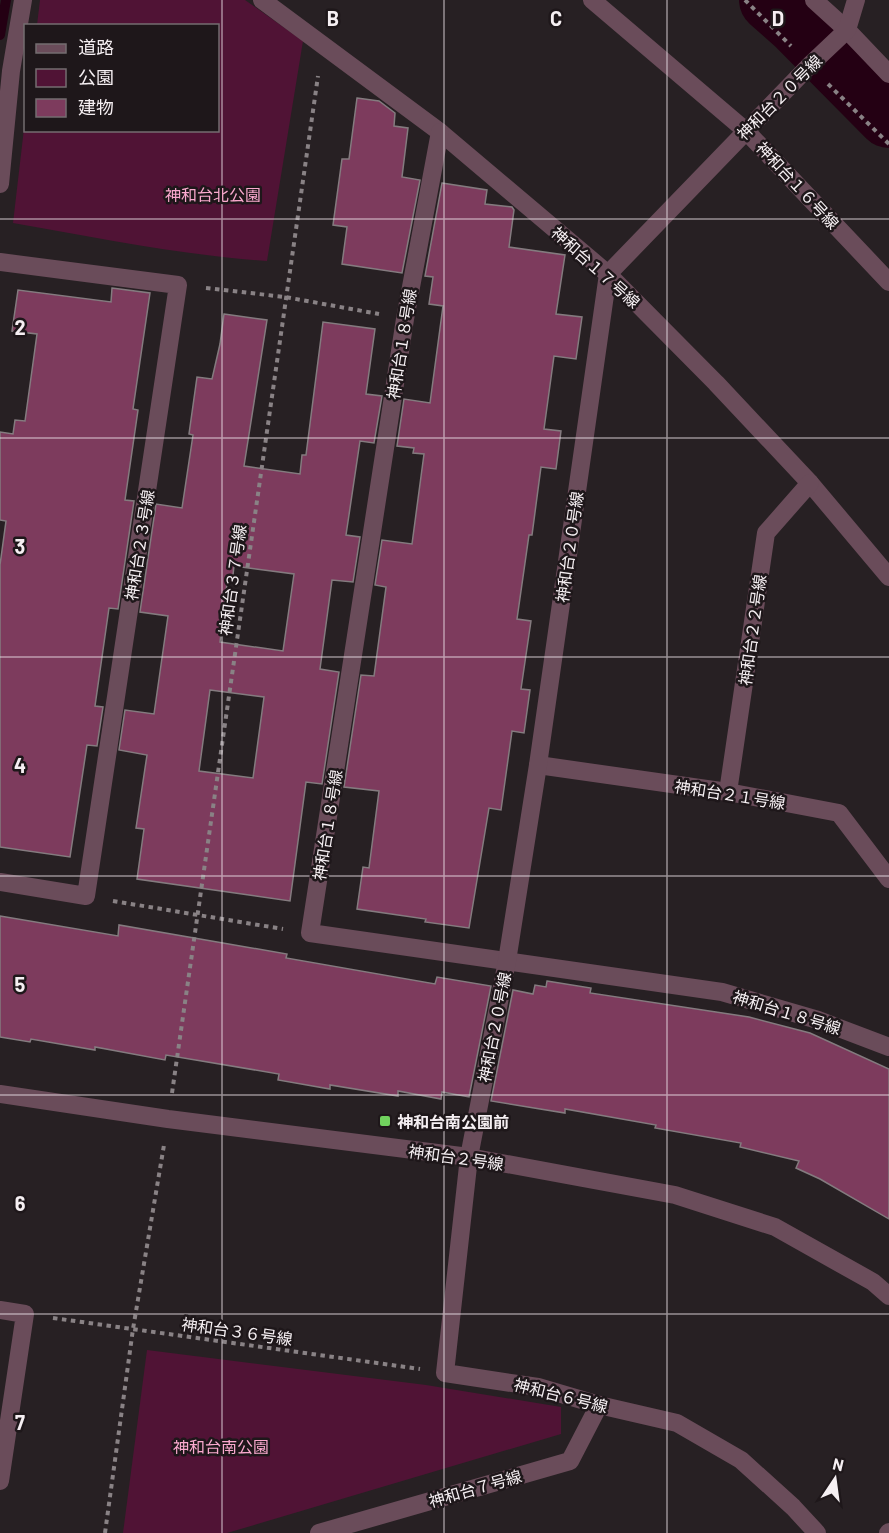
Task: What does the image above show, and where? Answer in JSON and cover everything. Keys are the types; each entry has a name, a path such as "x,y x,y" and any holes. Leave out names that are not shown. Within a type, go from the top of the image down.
{"street":[{"path":"0,184 5,70 23,0"},
{"name":"神和台１７号線","path":"262,0 440,132 608,274 716,383 810,483 889,577"},
{"name":"神和台１６号線","path":"592,0 746,131 889,282"},
{"path":"814,0 847,30 889,74"},
{"path":"847,30 856,0"},
{"name":"神和台２０号線","path":"469,1157 507,961 538,765 608,274 810,65 847,30"},
{"name":"神和台１８号線","path":"440,132 405,319 310,933 722,992 887,1041"},
{"path":"0,262 178,285"},
{"name":"神和台２３号線","path":"86,896 178,285"},
{"name":"神和台２２号線","path":"728,792 766,533 810,483"},
{"name":"神和台２１号線","path":"538,765 728,792 839,813 889,879"},
{"path":"0,882 86,896"},
{"name":"神和台２号線","path":"0,1094 168,1119 469,1157 675,1195 775,1227 873,1282 889,1296"},
{"path":"445,1373 469,1157"},
{"path":"0,1310 25,1314 0,1481"},
{"name":"神和台６号線","path":"445,1373 538,1387 599,1405 677,1423 741,1460 794,1507 817,1533"},
{"name":"神和台７号線","path":"319,1533 570,1461 599,1405"}],"path":[{"name":"神和台３７号線","path":"105,1533 133,1329 168,1119 322,45"},
{"path":"178,285 285,297 405,319"},
{"path":"86,896 310,933"},
{"name":"神和台３６号線","path":"25,1314 445,1373"}],"green space":[{"name":"神和台北公園","path":"40,0 245,0 303,41 267,261 171,250 13,223 24,129 24,132 219,132 219,24 37,24"},
{"name":"神和台南公園","path":"147,1350 426,1385 561,1407 561,1434 227,1533 123,1533"}],"building":[{"path":"357,98 379,101 395,113 394,126 408,128 402,177 420,180 402,273 342,264 347,227 333,225 342,159 349,159"},
{"path":"442,183 487,190 485,204 512,207 514,210 509,247 565,255 556,314 582,317 576,359 554,356 544,429 561,431 556,469 541,467 517,619 531,621 521,689 530,690 524,733 512,731 501,810 489,808 469,928 357,909 363,867 369,868 379,791 344,787 361,675 374,676 386,587 375,585 382,540 412,544 424,454 413,453 414,448 397,446 404,399 430,403 443,306 429,304 433,277 425,276"},
{"path":"112,288 150,293 133,409 138,410 125,500 134,501 118,609 109,608 95,706 103,707 97,746 87,745 70,857 0,847 0,565 6,521 0,520 0,432 13,434 15,420 25,421 37,334 12,331 18,290 111,302"},
{"path":"224,314 267,320 244,466 300,474 302,455 306,455 323,322 375,329 366,394 382,396 374,443 360,441 346,535 360,537 353,582 332,580 320,669 339,672 322,784 306,782 290,901 137,879 144,829 136,828 147,755 119,750 125,710 154,714 168,616 140,612 156,504 182,508 193,435 189,434 197,377 212,379","holes":["234,566 294,574 283,651 220,642 228,575 233,575","210,690 264,697 253,778 199,771"]},
{"path":"0,916 118,936 119,925 287,954 286,958 435,984 437,977 491,986 469,1097 442,1092 441,1099 398,1091 398,1096 330,1085 330,1089 278,1080 279,1074 166,1055 165,1060 95,1047 95,1050 31,1039 30,1042 0,1037"},
{"path":"547,981 591,988 590,993 749,1017 810,1033 889,1069 889,1219 820,1179 796,1168 799,1161 740,1147 741,1143 565,1109 565,1113 491,1101 513,990 533,994 535,985 546,987"}],"waterway":[{"path":"0,35 6,0"},
{"path":"771,0 797,23 889,116"}],"place":[{"name":"神和台南公園前","path":"385,1121"}]}
